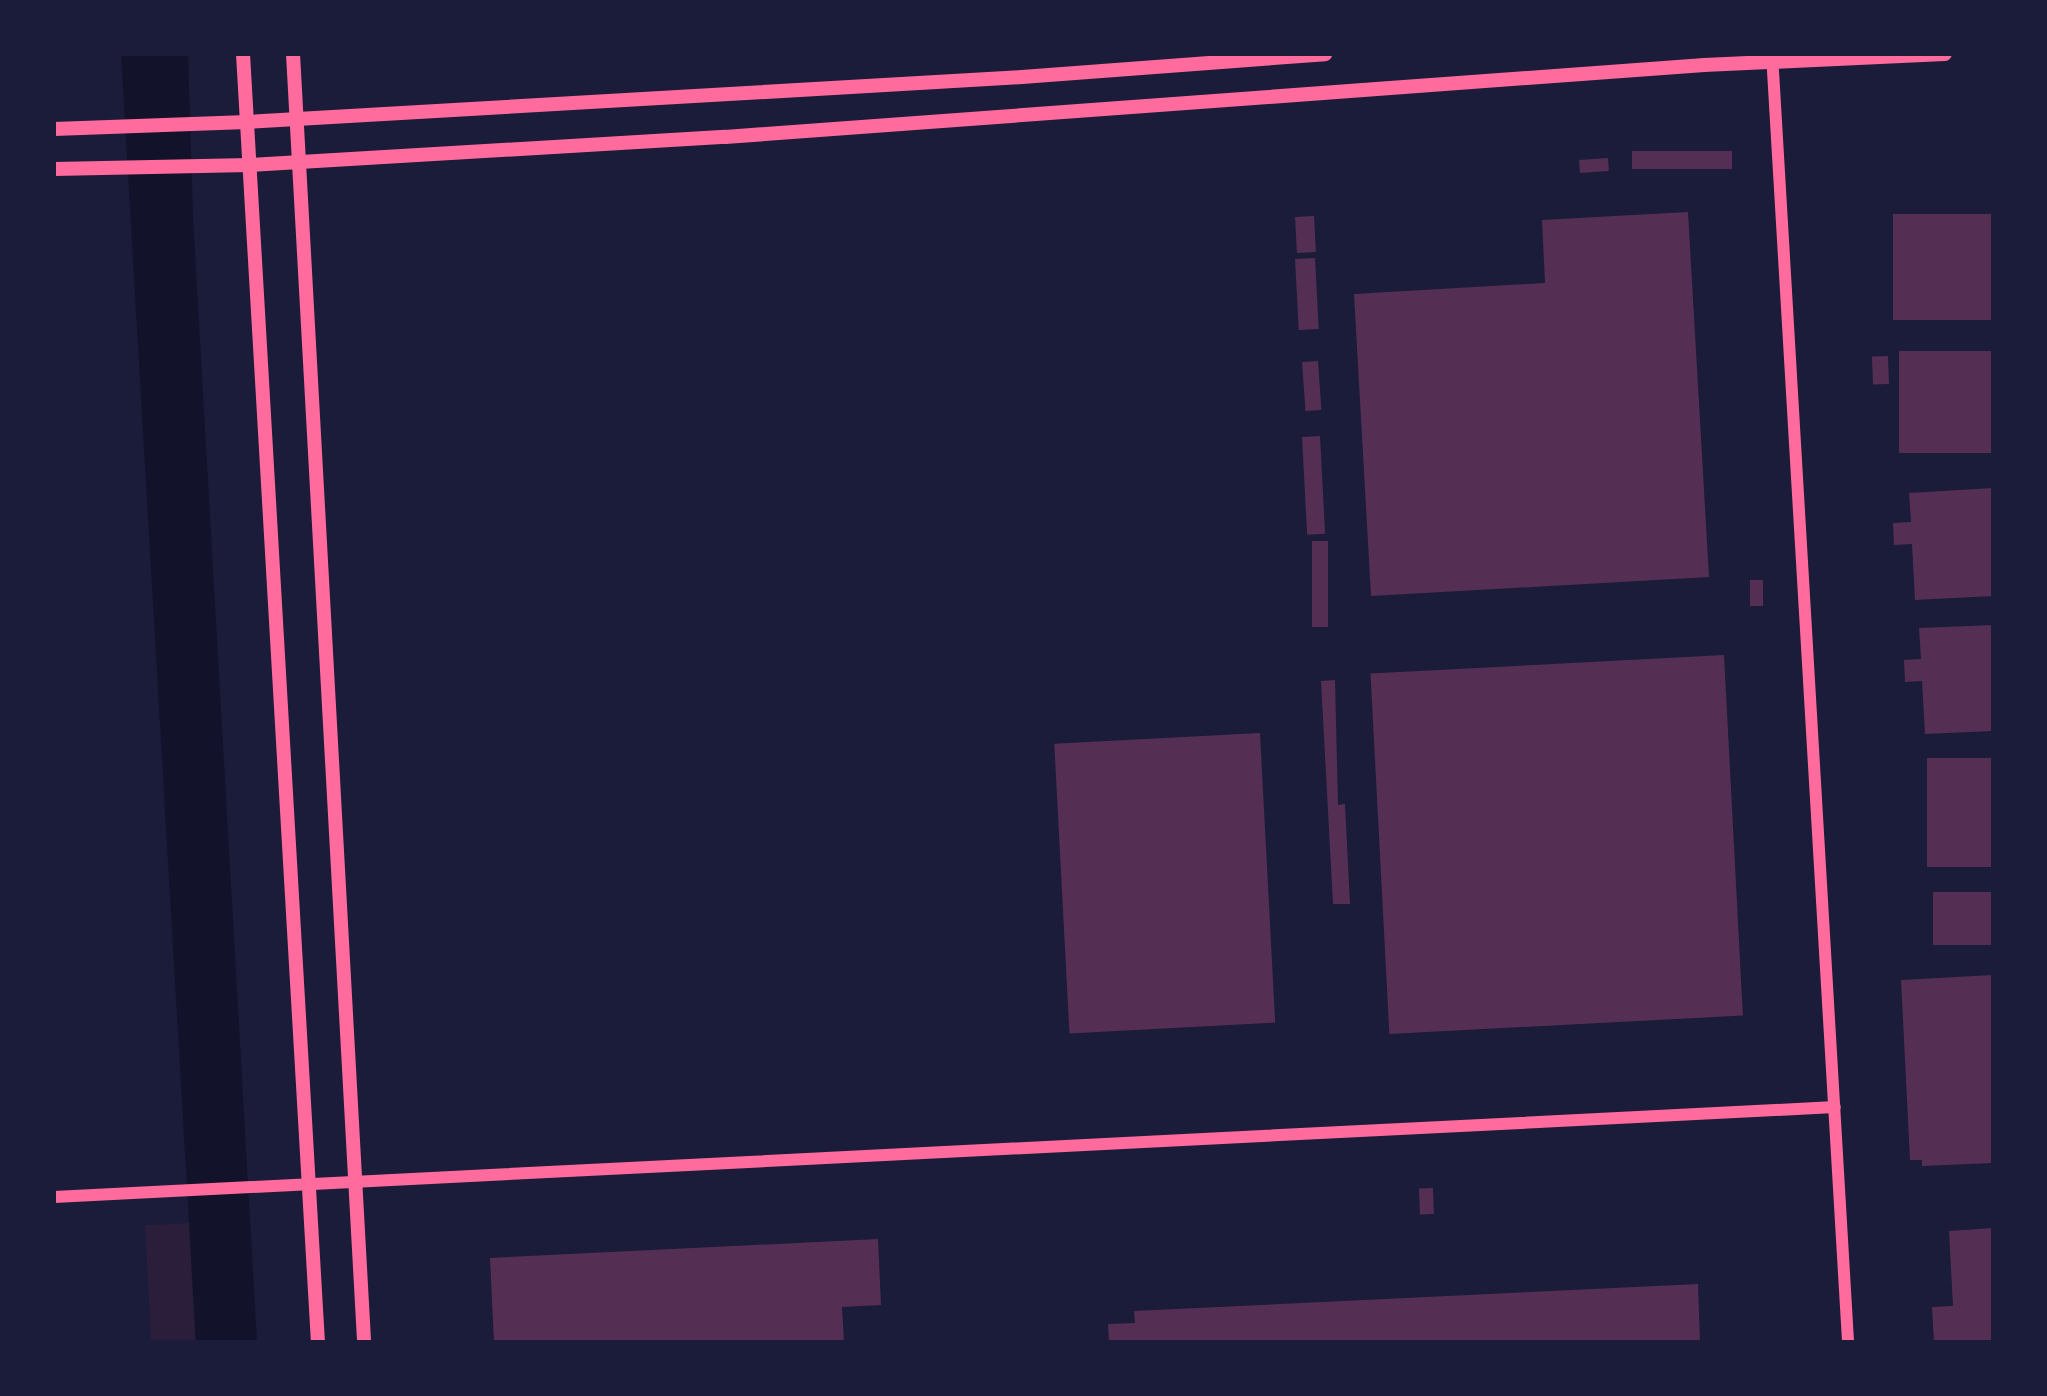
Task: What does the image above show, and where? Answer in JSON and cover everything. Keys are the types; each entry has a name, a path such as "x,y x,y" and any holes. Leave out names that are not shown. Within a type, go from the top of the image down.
{"main road":[{"path":"54,129 247,122 1006,78 1325,54"},
{"path":"54,169 250,165 725,137 1772,58 1945,54"},
{"path":"244,59 318,1342"},
{"path":"293,62 364,1342"}],"street":[{"path":"1772,58 1848,1342"},
{"path":"54,1197 1835,1107"}],"shaded area":[{"path":"121,54 188,54 193,218 257,1342 196,1342"},
{"path":"189,1223 195,1342 151,1342 145,1225"}],"building":[{"path":"1632,151 1732,151 1732,169 1632,169"},
{"path":"1608,158 1609,171 1580,173 1579,160"},
{"path":"1688,212 1709,577 1371,596 1354,294 1545,283 1542,220"},
{"path":"1893,214 1993,214 1993,320 1893,320"},
{"path":"1314,216 1316,252 1297,253 1295,217"},
{"path":"1315,258 1319,329 1299,330 1295,259"},
{"path":"1899,351 1993,351 1993,453 1899,453"},
{"path":"1888,356 1889,384 1873,385 1872,357"},
{"path":"1318,361 1321,410 1305,411 1302,362"},
{"path":"1320,436 1325,534 1307,535 1302,437"},
{"path":"1993,488 1993,596 1915,600 1912,544 1894,545 1893,523 1911,522 1909,493"},
{"path":"1312,541 1328,541 1328,627 1312,627"},
{"path":"1750,580 1763,580 1763,606 1750,606"},
{"path":"1993,625 1993,731 1925,734 1922,681 1905,682 1904,660 1921,659 1919,628"},
{"path":"1724,655 1743,1016 1389,1034 1370,674"},
{"path":"1335,680 1338,805 1345,804 1350,904 1333,904 1321,681"},
{"path":"1260,733 1275,1023 1069,1033 1054,744"},
{"path":"1927,758 1993,758 1993,867 1927,867"},
{"path":"1933,892 1993,892 1993,945 1933,945"},
{"path":"1993,975 1993,1163 1922,1166 1922,1160 1910,1160 1901,980"},
{"path":"1419,1188 1433,1188 1434,1214 1420,1214"},
{"path":"1993,1228 1993,1342 1934,1342 1932,1307 1953,1306 1949,1231"},
{"path":"878,1239 881,1305 842,1307 844,1342 494,1342 490,1258"},
{"path":"1698,1284 1700,1342 1109,1342 1108,1324 1135,1323 1134,1311"}]}
